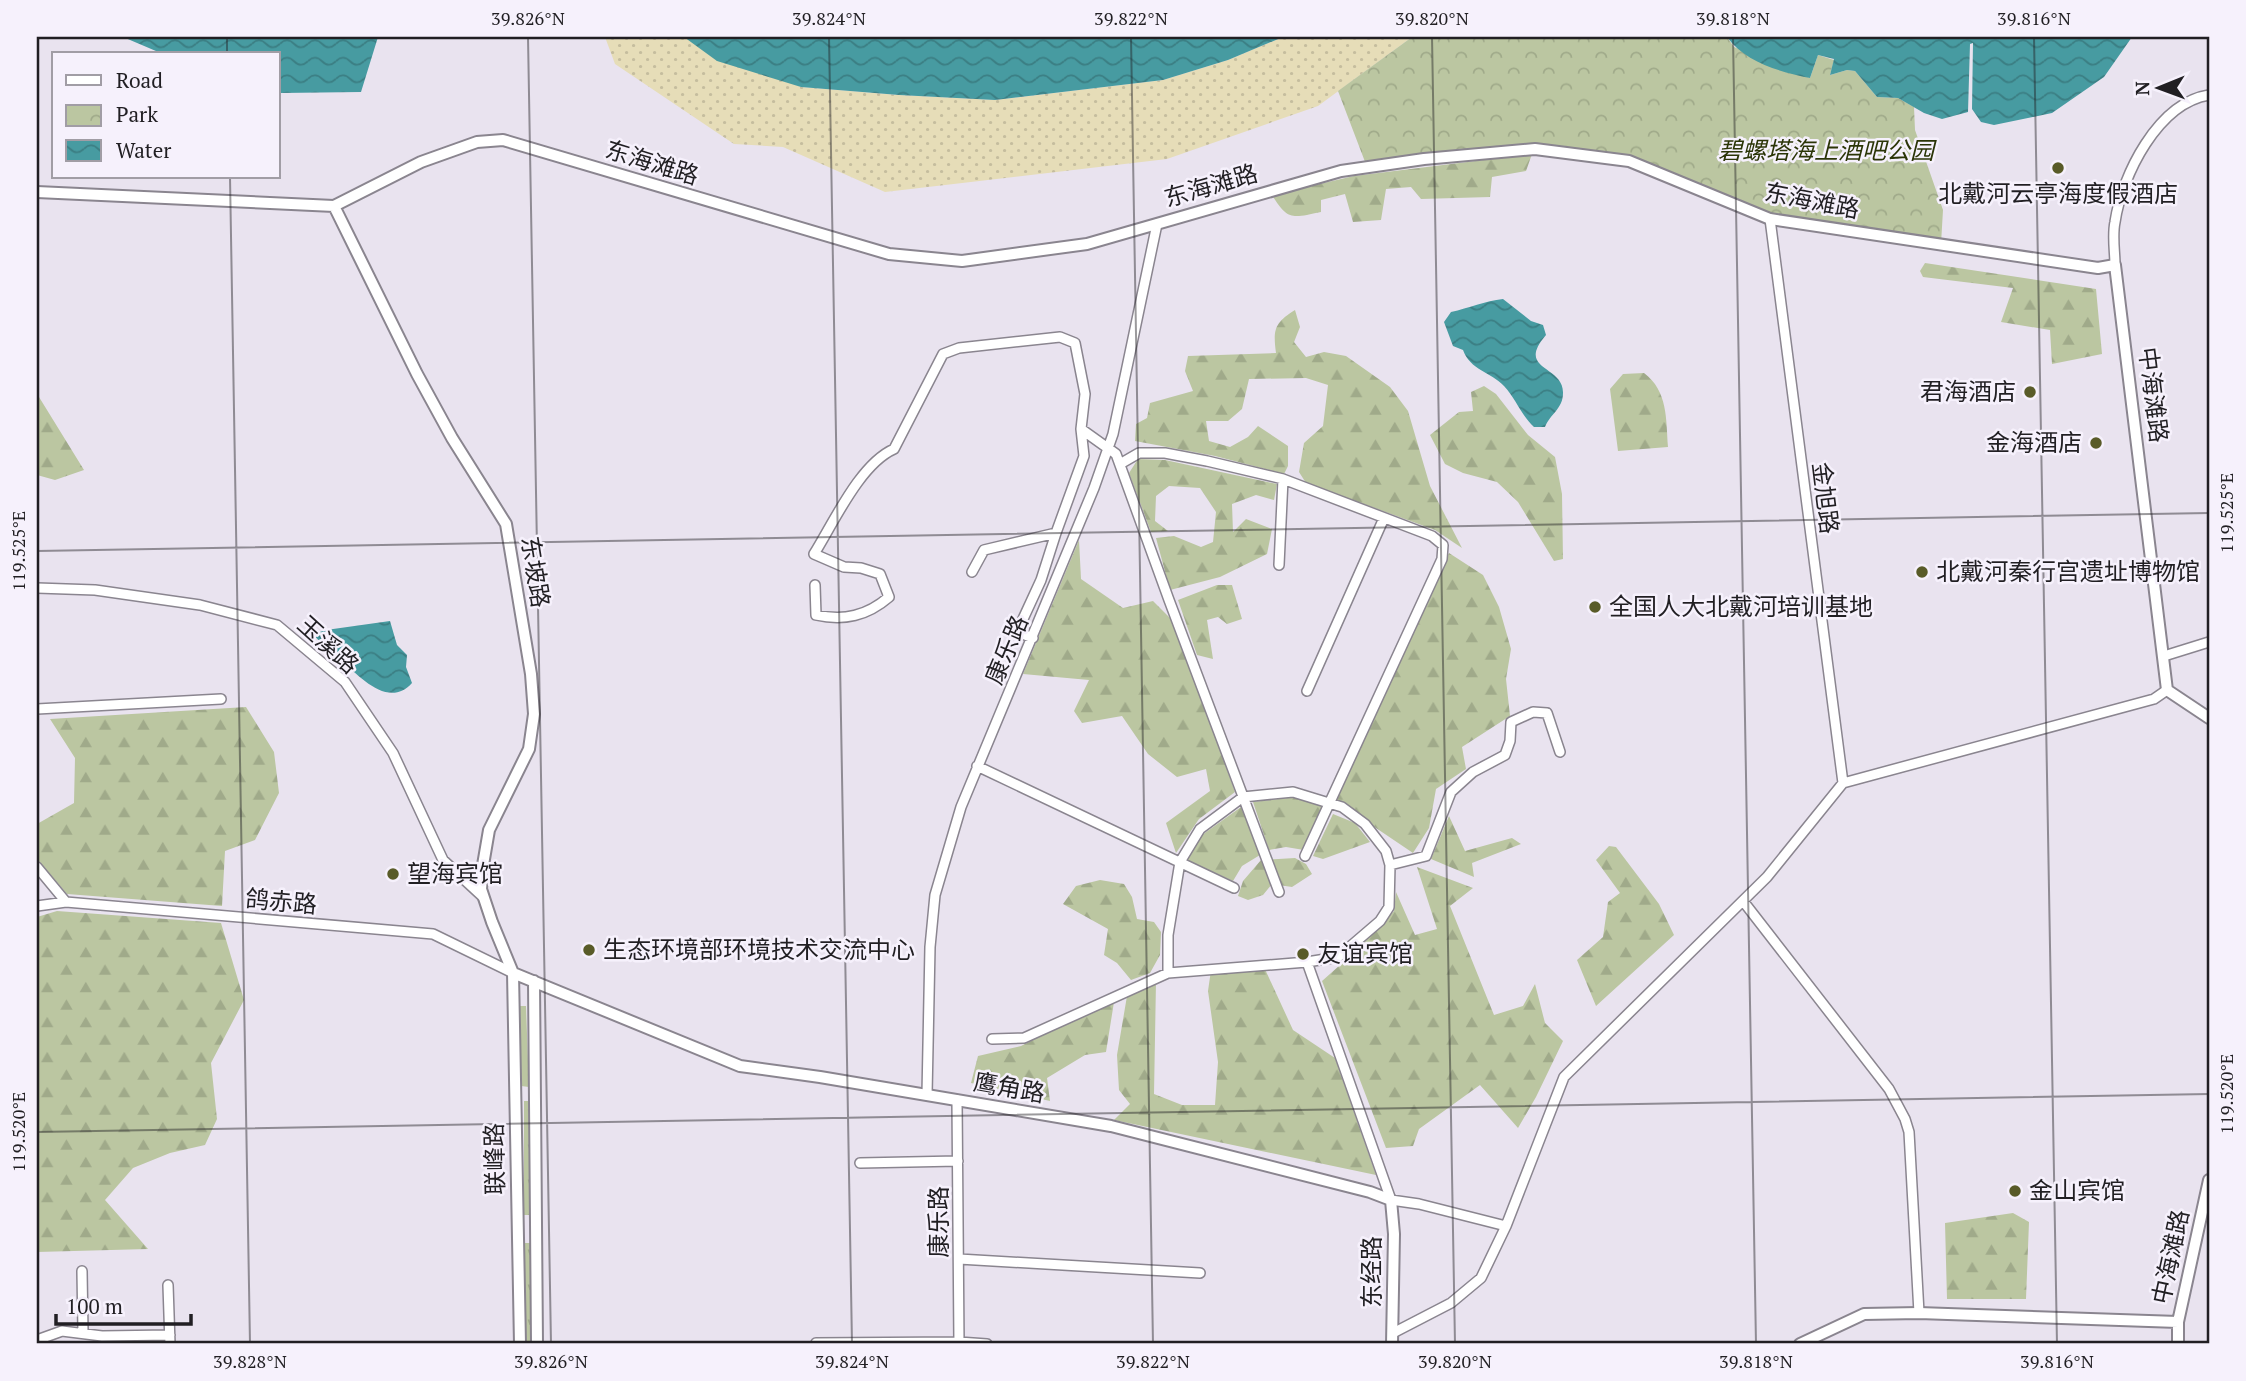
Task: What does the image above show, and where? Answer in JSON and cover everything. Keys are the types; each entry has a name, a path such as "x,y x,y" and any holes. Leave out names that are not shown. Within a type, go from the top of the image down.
{"main road":[{"name":"东海滩路","path":"334,206 421,162 477,142 503,141 889,254 962,261 1087,244 1342,171 1424,159 1535,149 1629,161 1770,219 2098,268 2115,265"},
{"path":"37,192 334,206"},
{"name":"东坡路","path":"334,206 417,374 452,438 506,524 531,674 534,714 529,748 489,830 482,864 481,889 513,973"},
{"name":"中海滩路","path":"2115,265 2167,690"},
{"path":"2167,690 2209,718"},
{"name":"鹰角路","path":"513,973 740,1066 1111,1126 1370,1192 1391,1200"},
{"name":"联峰路","path":"513,973 520,1344"},
{"name":"联峰路","path":"534,981 537,1344"},
{"name":"中海滩路","path":"2178,1344 2178,1322 2209,1180"},
{"name":"东经路","path":"1391,1200 1394,1234 1393,1338"},
{"path":"1800,1344 1864,1314 1919,1313 2178,1322"}],"street":[{"name":"中海滩路","path":"2115,265 2114,223 2131,170 2156,128 2194,97 2209,95"},
{"name":"金旭路","path":"1770,219 1843,783"},
{"name":"康乐路","path":"927,1095 930,947 935,895 961,807 1109,446 1157,224"},
{"path":"815,585 816,615 825,617 854,616 873,611 889,597 880,574 861,568 844,567 814,554 853,489 881,455 894,449 943,354 959,348 1060,337 1075,343 1085,394 1081,429 1084,456 1041,580 1017,632 1032,638"},
{"path":"1081,429 1109,446 1116,454 1279,892"},
{"path":"1120,464 1139,453 1165,453 1283,479 1433,536 1443,545 1442,559 1305,856"},
{"path":"1279,565 1283,479"},
{"path":"1307,691 1384,518"},
{"path":"972,572 984,550 1056,533"},
{"name":"玉溪路","path":"37,588 95,590 200,605 278,625 345,682 393,753 443,860 484,897"},
{"path":"2164,656 2209,642"},
{"path":"1393,1338 1451,1303 1481,1278 1506,1226 1564,1077 1767,877 1843,783 2154,699 2167,690"},
{"path":"37,709 221,699"},
{"path":"1390,865 1426,856 1451,792 1473,772 1504,755 1510,741 1511,722 1533,712 1547,713 1560,752"},
{"path":"977,766 1234,888"},
{"path":"992,1040 1024,1038 1168,973 1338,957 1380,921 1389,907 1390,865 1386,851 1365,824 1342,807 1293,792 1243,797 1200,829 1180,862 1168,935 1168,973"},
{"path":"37,867 66,902"},
{"path":"1744,901 1889,1088 1905,1119 1909,1132 1919,1313"},
{"name":"鸽赤路","path":"37,906 66,902 433,934 513,973"},
{"path":"1307,962 1391,1200"},
{"name":"康乐路","path":"957,1100 959,1343"},
{"path":"860,1163 958,1161"},
{"name":"鹰角路","path":"1391,1200 1419,1204 1506,1226"},
{"path":"959,1259 1200,1273"},
{"path":"82,1271 83,1332"},
{"path":"38,1342 62,1331 83,1332 122,1340 170,1340 168,1285"},
{"path":"816,1343 988,1344"}],"green space":[{"name":"碧螺塔海上酒吧公园","path":"1412,37 1727,37 1734,47 1810,78 1818,55 1834,60 1830,75 1847,70 1855,71 1877,97 1898,98 1914,107 1915,130 1943,210 1941,244 1770,219 1629,161 1516,151 1367,167 1338,91"},
{"path":"1532,154 1526,171 1492,177 1490,197 1421,199 1411,187 1386,189 1381,220 1353,222 1345,194 1321,200 1321,212 1297,216 1292,216 1282,209 1272,195 1354,176"},
{"path":"1925,263 2096,289 2102,354 2052,364 2050,330 2001,322 2013,288 1923,277 1920,271"},
{"path":"1295,310 1300,327 1294,342 1306,357 1324,352 1346,356 1390,387 1408,411 1430,486 1462,548 1435,530 1306,483 1299,472 1304,443 1323,426 1328,385 1306,378 1249,379 1242,409 1228,421 1206,421 1209,441 1230,447 1248,437 1258,426 1288,446 1288,466 1284,474 1215,456 1135,441 1136,424 1147,418 1150,403 1193,391 1185,371 1188,356 1276,353 1276,328"},
{"path":"1644,373 1658,388 1662,397 1668,447 1618,451 1610,389 1623,374"},
{"path":"1484,386 1496,394 1528,435 1555,457 1562,494 1563,559 1554,561 1518,502 1497,482 1463,473 1445,464 1430,435 1459,412 1473,411 1471,392"},
{"path":"37,392 84,470 55,480 37,475"},
{"path":"1138,459 1165,460 1277,484 1274,500 1256,495 1232,504 1233,532 1246,519 1272,529 1267,554 1220,577 1170,590 1156,538 1174,536 1201,547 1213,542 1216,512 1200,488 1169,486 1156,496 1155,521 1168,531 1151,532 1129,473"},
{"path":"1079,540 1081,579 1123,608 1153,601 1175,623 1235,792 1199,819 1176,853 1166,823 1210,791 1206,769 1177,777 1148,754 1122,716 1082,723 1074,711 1089,680 1023,674"},
{"path":"1449,553 1483,575 1499,607 1511,649 1506,679 1510,716 1462,747 1466,769 1436,789 1429,828 1413,853 1336,801"},
{"path":"1217,585 1232,585 1242,619 1227,624 1218,617 1207,620 1213,659 1197,655 1178,600"},
{"path":"246,707 274,752 279,793 255,840 225,851 222,906 67,894 37,859 37,824 74,803 75,758 50,719"},
{"path":"1296,797 1324,806 1304,850 1286,847 1269,850 1253,802"},
{"path":"1241,807 1260,855 1242,866 1233,881 1184,859 1202,835"},
{"path":"1333,814 1355,823 1370,842 1323,859 1313,856"},
{"path":"1449,816 1465,851 1512,838 1521,844 1472,863 1474,877 1431,859"},
{"path":"1609,846 1616,847 1659,904 1674,935 1596,1006 1577,960 1603,937 1608,902 1620,893 1596,860"},
{"path":"1295,858 1306,864 1312,874 1292,887 1272,884 1263,895 1248,900 1238,896 1243,881 1261,860"},
{"path":"1417,867 1473,888 1450,906 1494,1015 1523,1006 1535,984 1545,1023 1563,1041 1518,1128 1480,1085 1419,1129 1413,1146 1386,1148 1322,981 1357,950 1394,911 1396,892 1415,935 1437,929"},
{"path":"1100,880 1124,884 1132,897 1137,919 1154,922 1161,932 1160,955 1150,973 1131,980 1117,963 1104,955 1108,929 1063,904 1076,886"},
{"path":"57,911 221,923 244,1000 211,1063 217,1119 205,1145 170,1153 133,1168 105,1200 148,1249 37,1252 37,917"},
{"path":"1264,967 1293,1030 1335,1058 1376,1175 1114,1120 1130,1104 1119,1090 1117,1055 1127,996 1156,982 1154,1094 1182,1105 1215,1105 1218,1062 1208,991 1211,970"},
{"path":"1114,1002 1106,1052 1085,1055 1047,1078 1050,1101 971,1083 978,1056 1021,1046 1090,1011"},
{"path":"520,1006 526,1006 529,1087 521,1086"},
{"path":"524,1101 530,1101 531,1215 524,1215"},
{"path":"2013,1213 2029,1222 2026,1299 1947,1299 1945,1223"},
{"path":"524,1243 531,1243 532,1344 526,1344"}],"sand":[{"path":"605,37 685,37 801,87 995,100 1163,80 1228,60 1283,37 1412,37 1318,106 1167,159 885,192 783,147 734,144 615,64"}],"water":[{"path":"123,37 378,37 361,92 280,93 280,52 158,52"},
{"path":"684,37 1283,37 1228,60 1163,80 995,100 801,87 717,61"},
{"path":"1727,37 2132,37 2104,77 2052,113 1994,125 1981,122 1972,109 1973,43 1970,44 1968,112 1942,119 1924,113 1898,98 1877,97 1855,71 1847,70 1830,75 1834,59 1818,55 1810,78 1775,69 1753,59"},
{"path":"1503,299 1531,321 1543,325 1546,335 1538,347 1538,362 1556,377 1563,393 1559,407 1545,427 1534,427 1499,381 1471,362 1463,350 1453,346 1444,322 1451,312"},
{"path":"390,621 397,645 407,655 406,667 412,683 394,693 384,692 366,682 313,634 326,630"}],"place":[{"name":"北戴河云亭海度假酒店","path":"2058,168"},
{"name":"君海酒店","path":"2030,392"},
{"name":"金海酒店","path":"2096,443"},
{"name":"北戴河秦行宫遗址博物馆","path":"1922,572"},
{"name":"全国人大北戴河培训基地","path":"1595,607"},
{"name":"望海宾馆","path":"393,874"},
{"name":"生态环境部环境技术交流中心","path":"589,950"},
{"name":"友谊宾馆","path":"1303,954"},
{"name":"金山宾馆","path":"2015,1191"}]}
